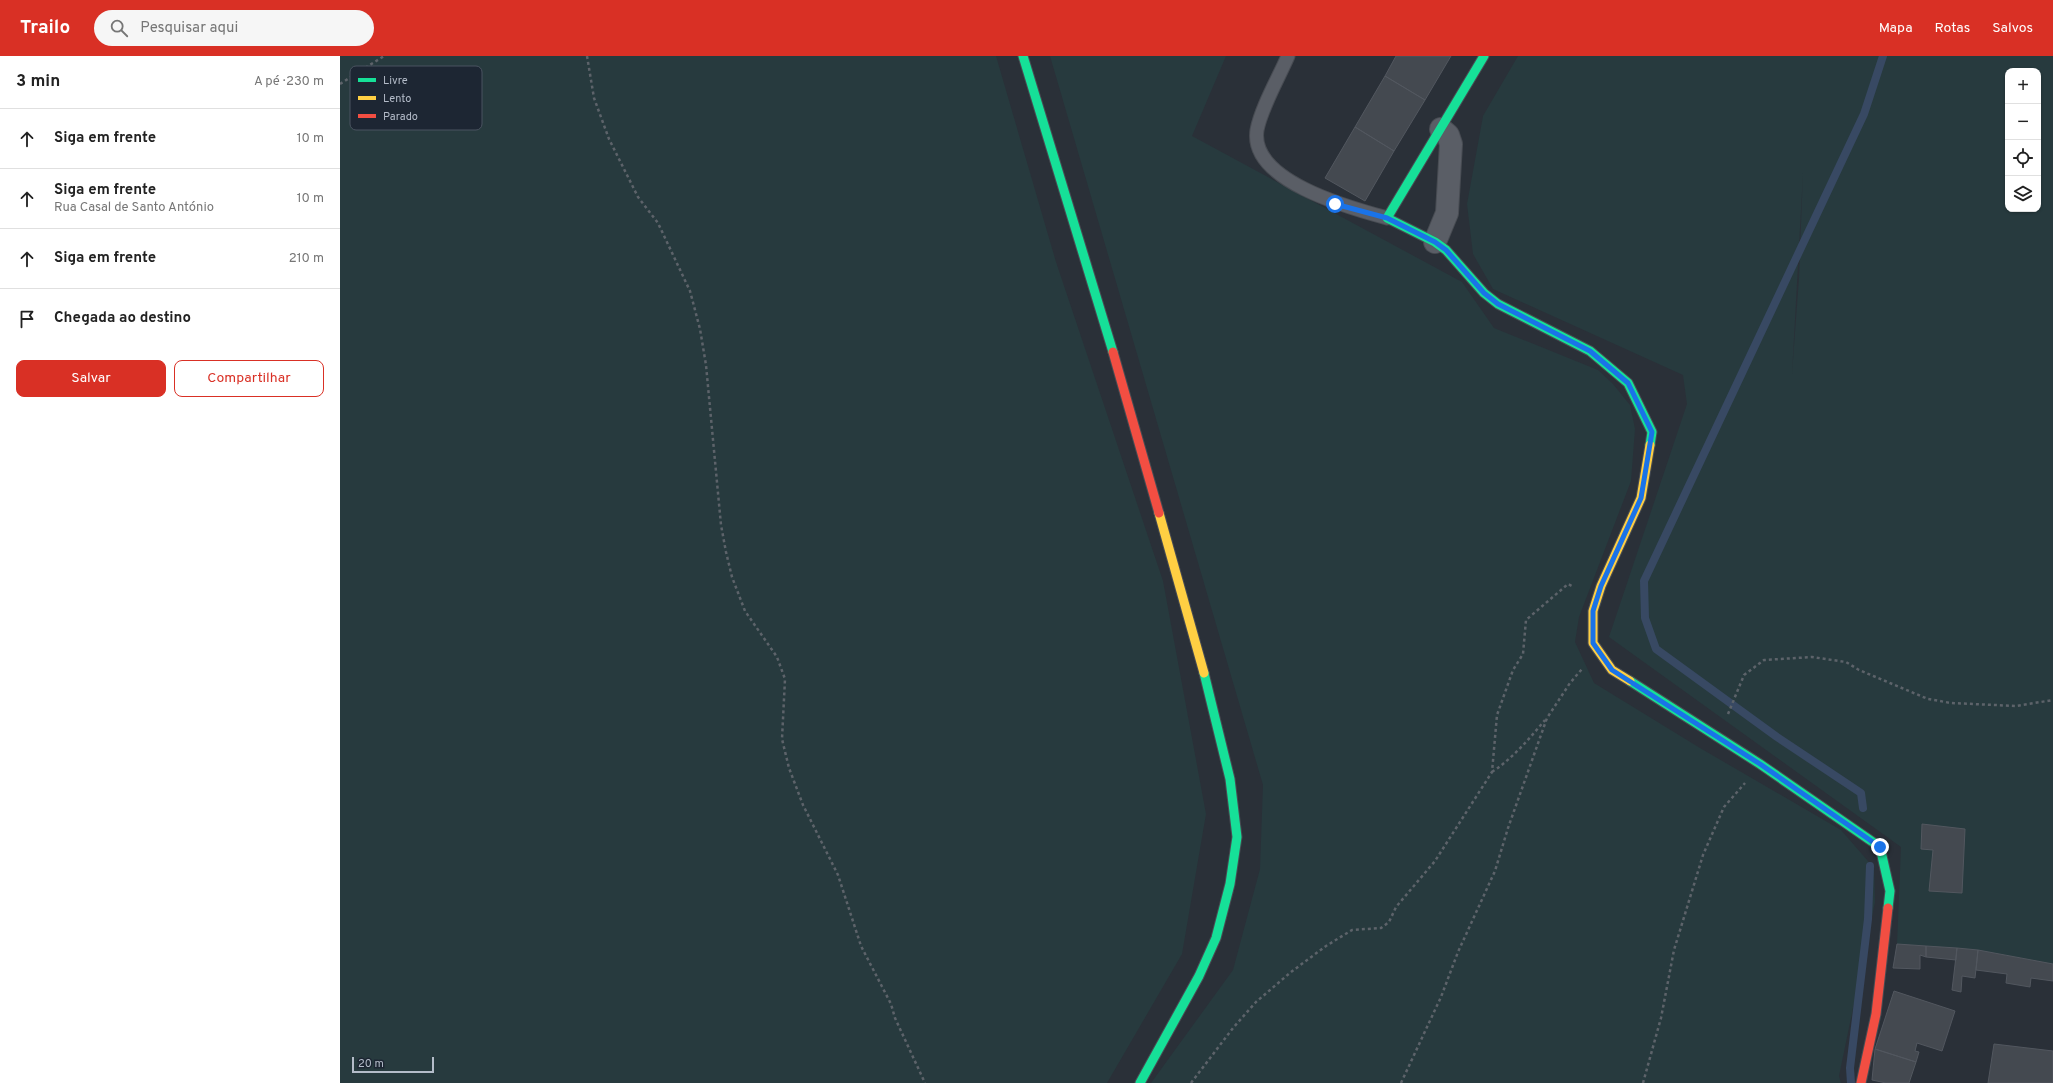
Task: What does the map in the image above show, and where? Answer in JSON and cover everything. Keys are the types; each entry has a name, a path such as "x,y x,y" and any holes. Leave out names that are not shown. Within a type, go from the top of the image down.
{"street":[{"path":"1023,56 1133,419 1205,678 1230,779 1237,837 1230,884 1216,938 1199,976 1140,1083"},
{"path":"1484,56 1387,218 1435,242 1446,250 1484,293 1498,304 1590,351 1628,383 1652,432 1641,498 1601,586 1593,611 1593,643 1612,670 1760,764 1880,847 1890,890 1876,1014 1861,1083"},
{"path":"1435,242 1447,213 1450,165 1451,144 1448,135 1441,129"}],"lane":[{"path":"1288,56 1257,130 1257,144 1268,163 1286,178 1335,204 1387,218"}],"path":[{"path":"368,66 384,56"},
{"path":"587,56 594,98 609,139 638,197 658,223 690,291 700,329 706,365 718,499 726,552 732,577 745,611 777,656 784,679 782,739 789,768 800,799 838,875 860,946 891,1004 895,1018 925,1083"},
{"path":"340,84 350,78"},
{"path":"1492,772 1497,715 1513,670 1524,654 1526,620 1568,584 1584,591 1601,586"},
{"path":"1191,1083 1233,1028 1256,1002 1291,972 1326,946 1352,930 1381,928 1389,922 1396,907 1435,861 1492,772 1504,764 1528,740 1547,718 1578,674 1601,654"},
{"path":"1717,736 1733,705 1744,675 1764,660 1812,658 1846,662 1859,670 1928,699 1951,703 2016,706 2053,700"},
{"path":"1401,1083 1441,997 1458,952 1495,871 1508,828 1547,718"},
{"path":"1643,1083 1661,1018 1674,950 1703,855 1724,806 1760,764"}],"green space":[{"path":"340,56 996,56 1056,262 1163,581 1206,814 1182,954 1107,1083 340,1083"},
{"path":"1050,56 1226,56 1192,136 1462,282 1494,328 1598,370 1613,384 1630,405 1635,429 1631,481 1579,617 1575,642 1594,683 1700,748 1841,830 1874,868 1875,902 1839,1076 1841,1083 1151,1083 1233,970 1260,869 1263,785"},
{"path":"1518,56 2053,56 2053,964 1978,950 1897,944 1901,847 1609,637 1687,404 1683,375 1493,289 1473,254 1467,204 1483,116","holes":["1803,175 1799,278 1792,374"]}],"building":[{"path":"1396,56 1451,56 1425,100 1385,76"},
{"path":"1385,76 1425,100 1394,151 1355,127"},
{"path":"1355,127 1394,151 1365,201 1325,178"},
{"path":"1922,824 1965,829 1962,893 1929,891 1933,850 1921,849"},
{"path":"1897,944 1926,946 1926,957 1920,955 1920,969 1893,968"},
{"path":"1926,946 1957,948 1956,960 1926,957"},
{"path":"1957,948 1978,950 1975,978 1962,976 1961,992 1952,990"},
{"path":"1978,950 2053,964 2053,981 2031,978 2030,987 2006,983 2007,974 1976,970"},
{"path":"1894,991 1955,1011 1942,1051 1917,1043 1915,1051 1919,1052 1916,1062 1875,1049"},
{"path":"1994,1044 2053,1051 2053,1083 1988,1083"},
{"path":"1875,1049 1916,1062 1909,1083 1886,1083 1872,1080"}],"waterway":[{"path":"1863,808 1861,793 1777,737 1656,649 1645,618 1644,581 1864,114 1883,56"},
{"path":"1851,1083 1850,1068 1868,919 1870,866"}],"traffic: fast":[{"path":"1023,56 1113,352"},
{"path":"1484,56 1387,218 1435,242 1446,250 1484,293 1498,304 1590,351 1628,383 1652,432 1650,445"},
{"path":"1140,1083 1199,976 1216,938 1230,884 1237,837 1230,779 1204,673"},
{"path":"1630,681 1760,764 1880,847 1890,891 1888,908"}],"traffic: slow":[{"path":"1630,681 1612,670 1593,643 1593,611 1601,586 1641,498 1650,445"},
{"path":"1159,513 1204,673"}],"traffic: jam":[{"path":"1113,352 1159,513"},
{"path":"1861,1083 1876,1014 1888,908"}],"route":[{"path":"1335,204 1387,218 1435,242 1446,250 1484,293 1498,304 1590,351 1628,383 1652,432 1641,498 1601,586 1593,611 1593,643 1612,670 1760,764 1880,847"}]}
